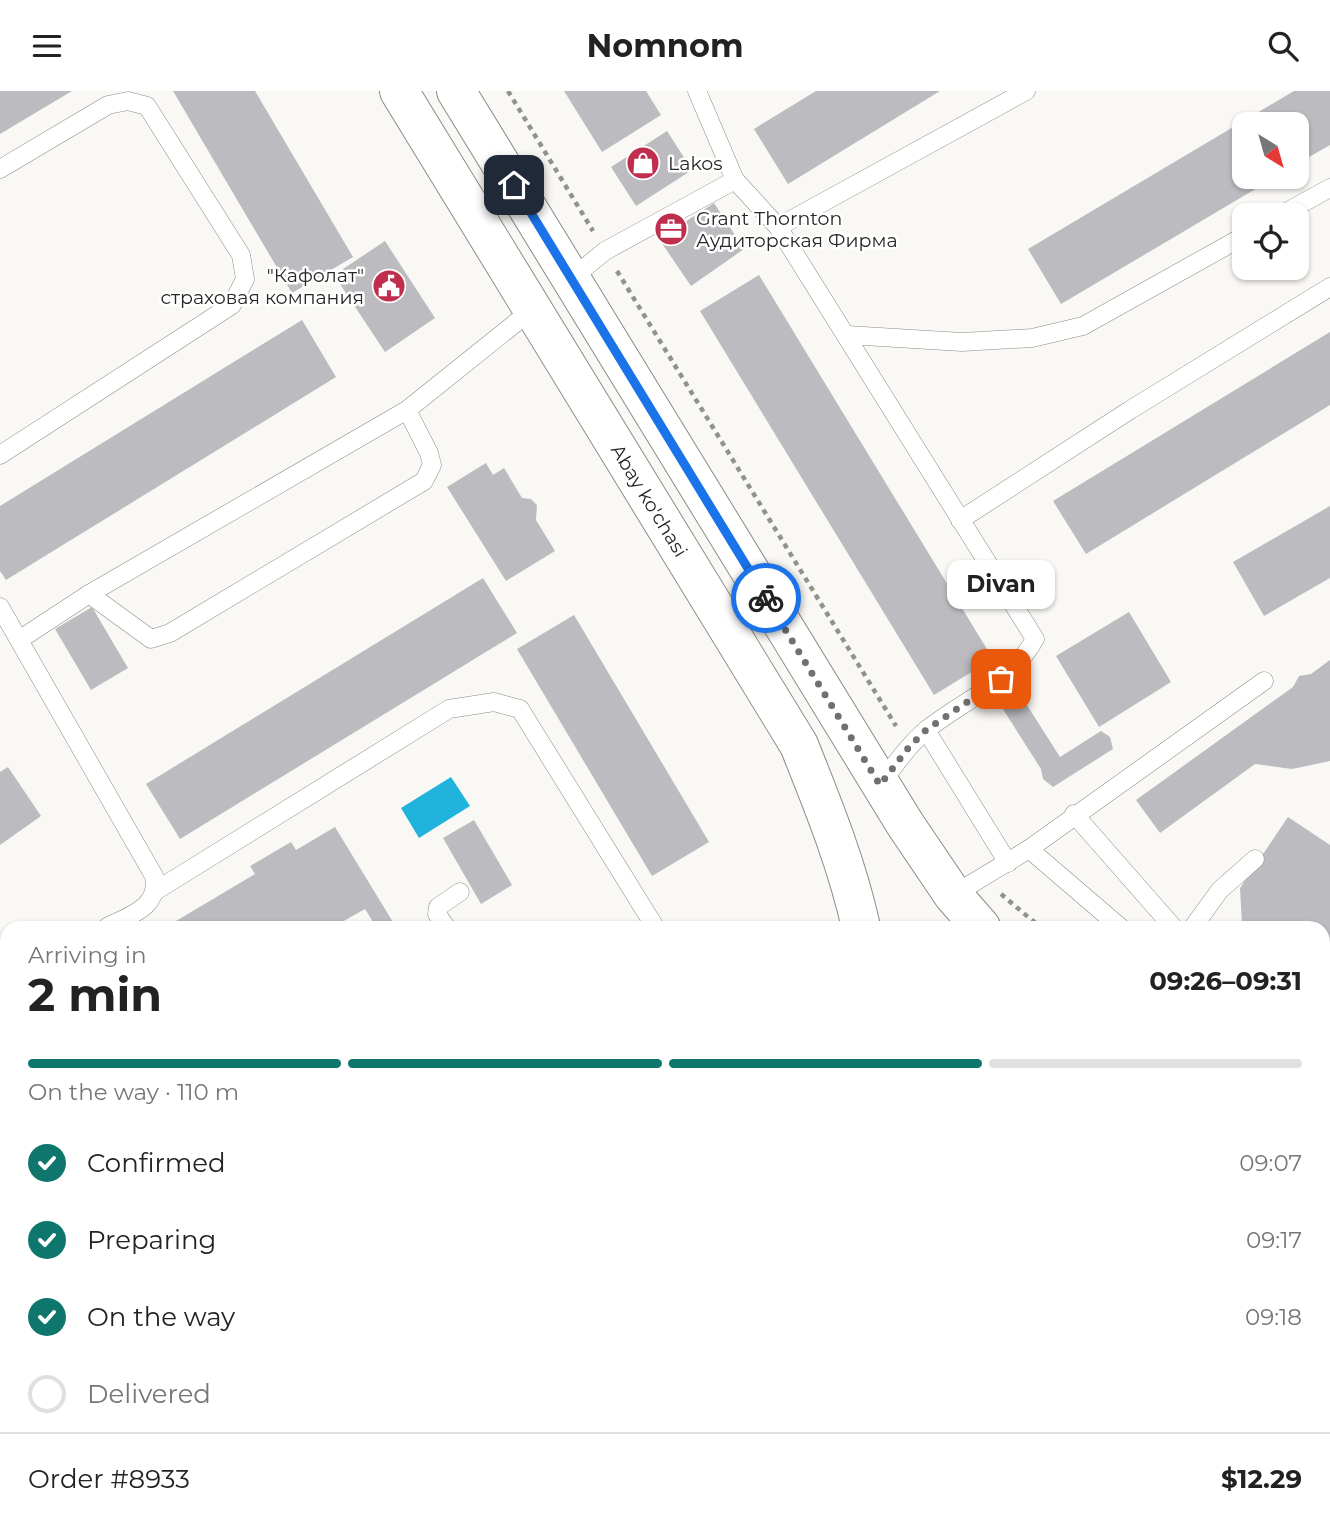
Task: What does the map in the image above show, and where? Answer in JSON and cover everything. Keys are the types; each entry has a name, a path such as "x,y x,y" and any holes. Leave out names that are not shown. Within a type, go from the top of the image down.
{"main road":[{"name":"Abay ko'chasi","path":"399,91 799,745 831,825 859,921"},
{"path":"456,91 880,785 953,895 976,921"},
{"path":"533,309 571,279"}],"lane":[{"path":"697,91 735,180 778,227 1035,639 1023,661 926,730 909,747 880,785"},
{"path":"778,227 1026,91"},
{"path":"0,169 108,105 128,101 147,106 241,255 245,279 232,305 0,455"},
{"path":"571,279 605,251 735,180"},
{"path":"1303,203 1330,188"},
{"path":"847,335 962,342 1032,338 1083,326 1232,243"},
{"path":"960,520 1130,410 1330,288"},
{"path":"19,640 89,594 407,410 533,309"},
{"path":"89,594 151,639 170,633 424,481 432,465 429,453 407,410"},
{"path":"0,607 154,876 156,890"},
{"path":"953,895 1029,849 1074,814 1264,681"},
{"path":"118,921 149,904 156,890 449,709 494,702 520,709 650,921"},
{"path":"926,730 1007,863"},
{"path":"1074,814 1168,921"},
{"path":"1029,849 1113,921"},
{"path":"1197,921 1220,890 1255,859"},
{"path":"442,921 437,914 438,907 460,893"}],"path":[{"path":"508,91 909,747"},
{"path":"987,875 995,888 1033,921"}],"water":[{"path":"451,777 470,806 419,838 401,808"}],"building":[{"path":"0,91 72,91 0,134"},
{"path":"173,91 255,91 353,257 292,293"},
{"path":"564,91 646,91 661,115 602,152"},
{"path":"816,91 940,91 788,184 754,129"},
{"path":"1294,91 1330,91 1330,145 1309,157 1309,112 1259,112"},
{"path":"1232,128 1232,189 1256,189 1061,304 1028,249"},
{"path":"667,131 692,170 636,206 611,167"},
{"path":"714,203 744,249 691,286 659,239"},
{"path":"385,241 435,318 385,352 334,275"},
{"path":"759,275 993,659 934,695 700,311"},
{"path":"302,320 336,377 6,580 0,571 0,506"},
{"path":"1330,332 1330,405 1086,554 1053,501"},
{"path":"486,463 493,475 504,468 522,498 531,499 537,505 536,520 555,551 506,581 447,487"},
{"path":"1330,506 1330,578 1264,616 1233,562"},
{"path":"483,578 517,633 180,839 146,784"},
{"path":"92,607 128,668 91,690 55,629"},
{"path":"1129,612 1171,682 1099,727 1056,656"},
{"path":"574,615 709,842 652,876 517,649"},
{"path":"1330,660 1330,761 1292,769 1255,764 1160,833 1136,800 1293,687 1299,676 1311,674"},
{"path":"1013,689 1018,691 1060,757 1101,731 1110,737 1113,749 1053,787 1043,779 1041,769 999,703 1000,697"},
{"path":"8,767 41,816 0,845 0,772"},
{"path":"1288,817 1330,845 1330,921 1242,921 1240,888"},
{"path":"474,820 512,885 481,904 443,838"},
{"path":"335,827 392,921 372,921 365,909 344,921 176,921 255,874 250,866 291,842 296,850"}],"way so far":[{"path":"766,598 880,785 909,747 926,730 1001,679"}],"place":[{"name":"Lakos","path":"643,163"},
{"name":"Grant Thornton Аудиторская Фирма","path":"671,229"},
{"name":"\"Кафолат\" страховая компания","path":"389,286"},
{"name":"Divan","path":"1001,679"}],"route":[{"path":"514,185 766,598"}]}
